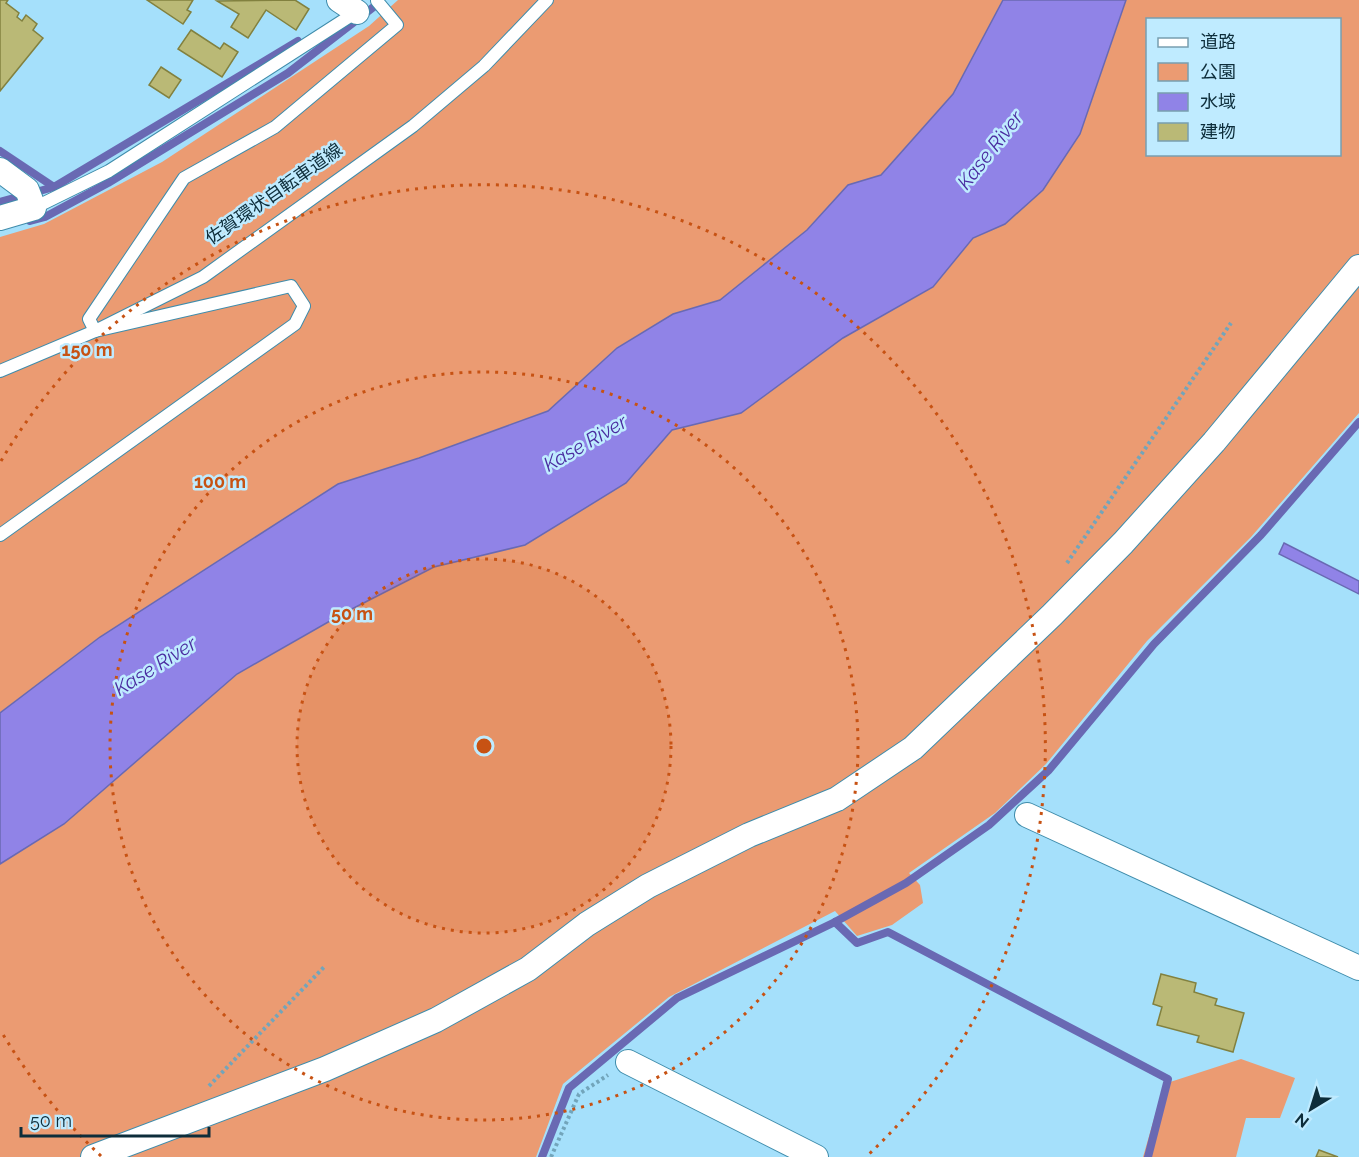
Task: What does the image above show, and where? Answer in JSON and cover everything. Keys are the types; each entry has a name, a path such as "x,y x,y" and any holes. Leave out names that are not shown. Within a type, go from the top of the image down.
{"street":[{"path":"0,170 30,199 0,218"},
{"path":"93,1157 325,1069 436,1020 528,969 587,924 648,886 749,835 837,799 913,748 1044,623 1123,543 1214,442 1359,267"},
{"path":"1027,815 1359,968"},
{"path":"628,1062 816,1157"}],"lane":[{"path":"0,371 95,331 203,277 413,126 484,66 547,0"},
{"path":"30,199 108,171 363,3 388,15 397,25 275,127 184,178 89,319 95,331"},
{"path":"0,536 296,324 304,306 291,286 95,331"}],"path":[{"path":"1066,564 1231,323"},
{"path":"201,1093 325,966"},
{"path":"551,1157 579,1094 628,1062"}],"green space":[{"path":"398,0 1003,0 953,94 881,175 848,185 807,230 720,300 673,314 617,348 548,411 419,458 338,484 100,637 0,713 0,237 44,224 162,162 369,26"},
{"path":"1126,0 1359,0 1359,413 1251,537 1147,641 1046,764 995,813 909,873 920,885 923,903 892,925 857,936 835,911 669,997 563,1084 536,1157 0,1157 0,864 64,824 237,674 344,613 434,567 525,545 626,483 672,430 741,413 843,338 933,287 973,238 1005,224 1080,134"},
{"path":"1241,1059 1295,1078 1280,1118 1246,1118 1236,1157 1143,1157 1164,1084"}],"water":[{"name":"Kase River","path":"1003,0 1126,0 1080,134 1043,190 1005,224 973,238 933,287 843,338 741,413 672,430 626,483 525,545 434,567 344,613 237,674 64,824 0,864 0,713 100,637 338,484 419,458 548,411 617,348 673,314 720,300 807,230 848,185 881,175 953,94"},
{"path":"1284,543 1359,581 1359,594 1279,554"}],"building":[{"path":"0,0 8,0 6,3 19,13 17,17 22,21 26,15 37,24 33,30 43,38 0,91"},
{"path":"147,0 193,0 187,10 191,12 183,24"},
{"path":"295,0 309,9 296,30 266,10 248,38 231,27 239,14 217,1"},
{"path":"191,30 220,49 224,43 238,52 222,77 178,49"},
{"path":"161,67 181,80 169,98 149,85"},
{"path":"1161,974 1196,983 1194,992 1217,999 1215,1005 1244,1013 1233,1052 1197,1042 1199,1036 1157,1025 1162,1007 1153,1004"},
{"path":"1319,1150 1338,1157 1316,1157"}],"waterway":[{"path":"30,221 45,217 108,183 288,73 380,2"},
{"path":"0,202 54,187 298,41"},
{"path":"0,151 54,187"},
{"path":"542,1157 569,1088 677,998 835,922 906,883 989,825 1049,770 1154,644 1261,535 1359,422"},
{"path":"835,922 857,943 888,932 1168,1079 1148,1157"}]}
